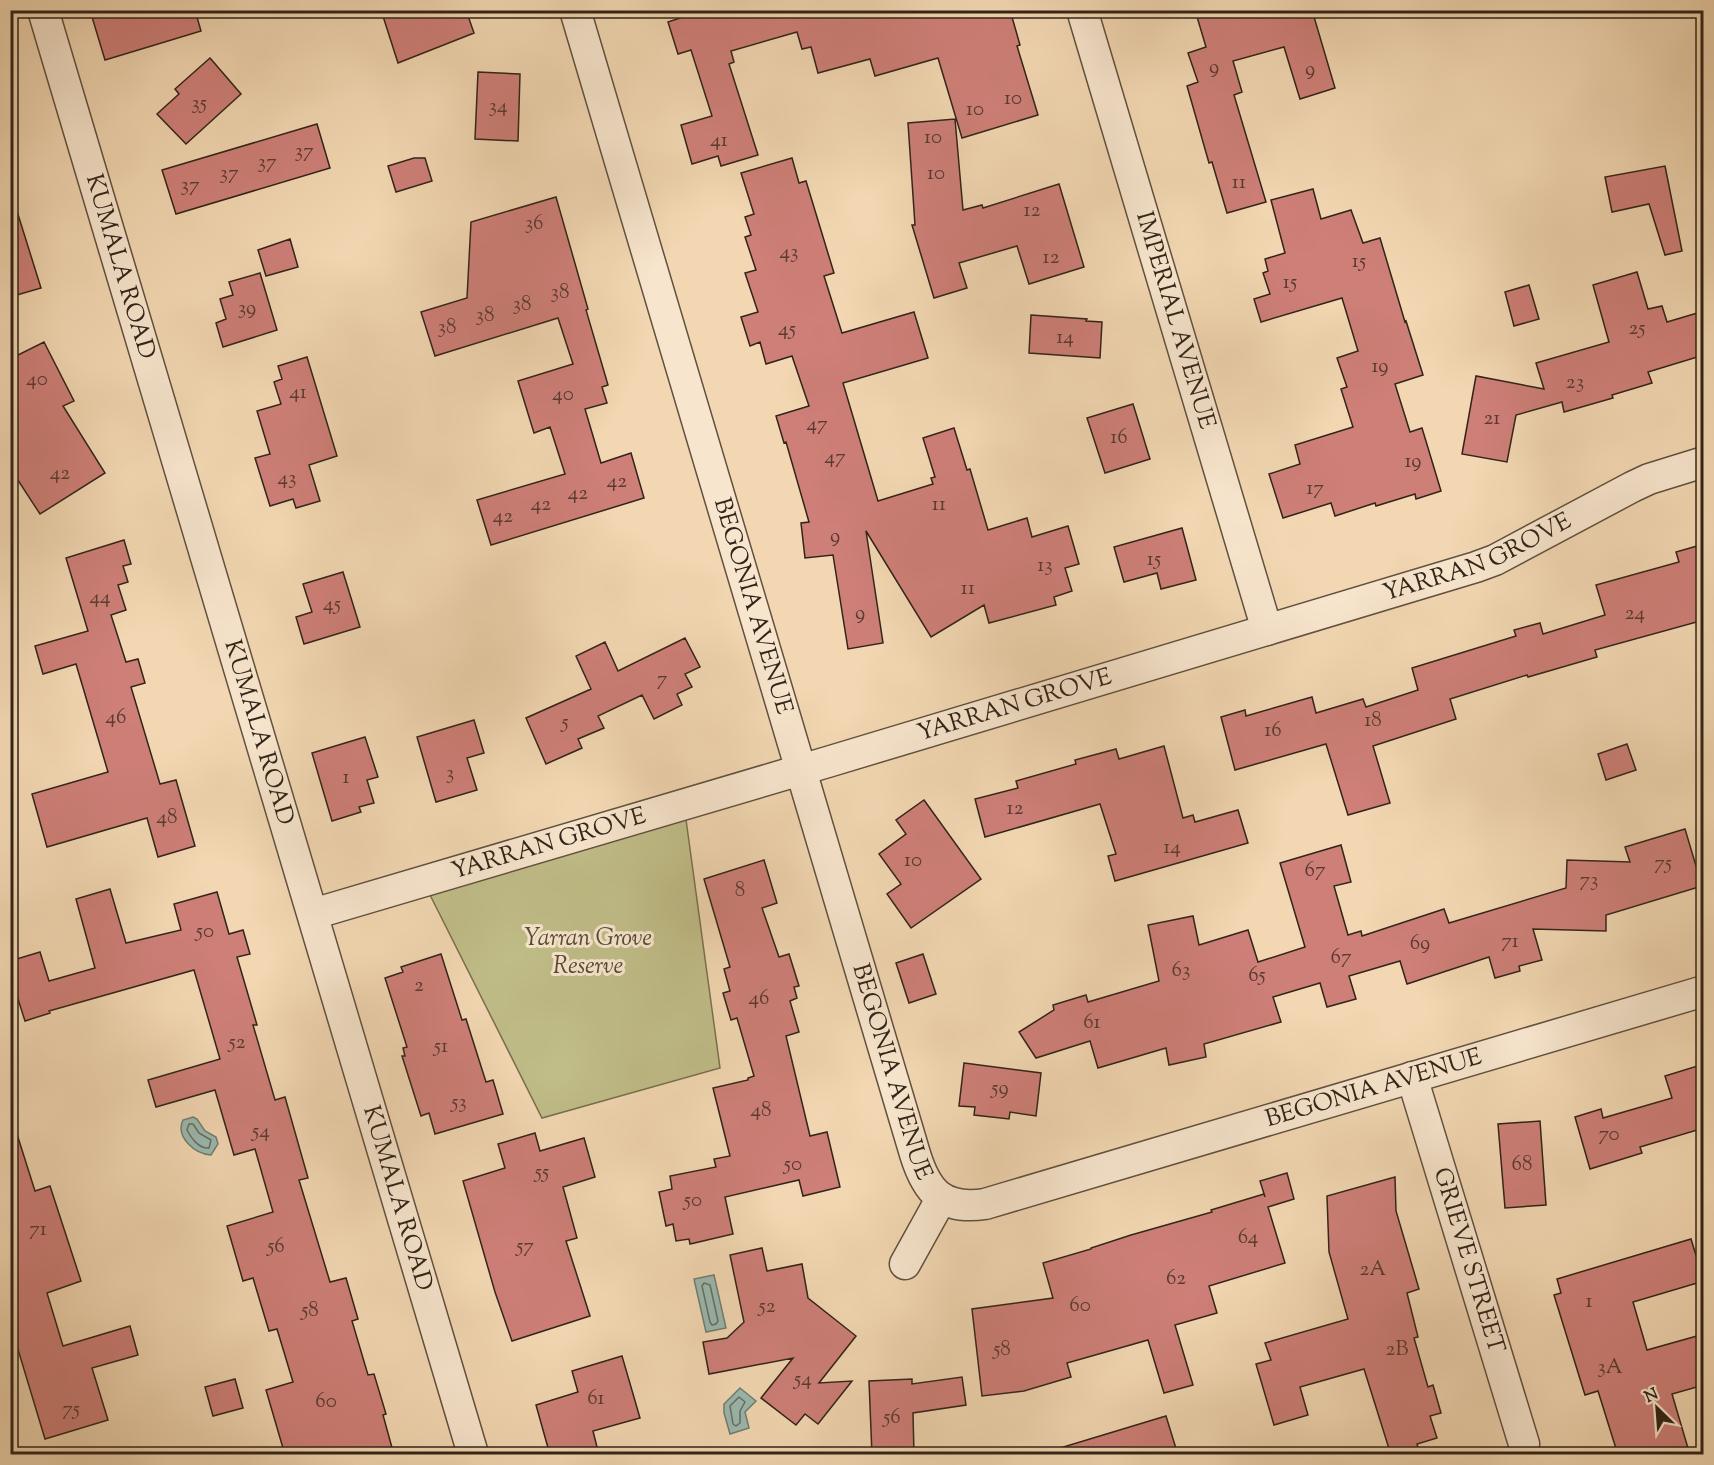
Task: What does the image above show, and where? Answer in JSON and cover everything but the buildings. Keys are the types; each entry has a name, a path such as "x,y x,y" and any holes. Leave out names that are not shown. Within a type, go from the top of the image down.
{"street":[{"name":"KUMALA ROAD","path":"43,10 473,1455"},
{"name":"BEGONIA AVENUE","path":"575,10 916,1160 931,1189 940,1199 963,1206 985,1204 1704,990"},
{"name":"IMPERIAL AVENUE","path":"1082,10 1267,630"},
{"name":"YARRAN GROVE","path":"313,914 1476,567 1495,560 1649,479 1704,462"},
{"name":"GRIEVE STREET","path":"1412,1077 1524,1444"},
{"name":"BEGONIA AVENUE","path":"905,1264 940,1199"}],"green space":[{"name":"Yarran Grove Reserve","path":"684,805 720,1068 542,1118 423,881"}],"water":[{"path":"193,1117 205,1131 216,1137 218,1144 211,1155 199,1152 184,1138 181,1126 183,1120"},
{"path":"714,1275 726,1328 706,1332 694,1279"},
{"path":"740,1388 756,1401 745,1412 749,1428 730,1434 724,1404"}]}
